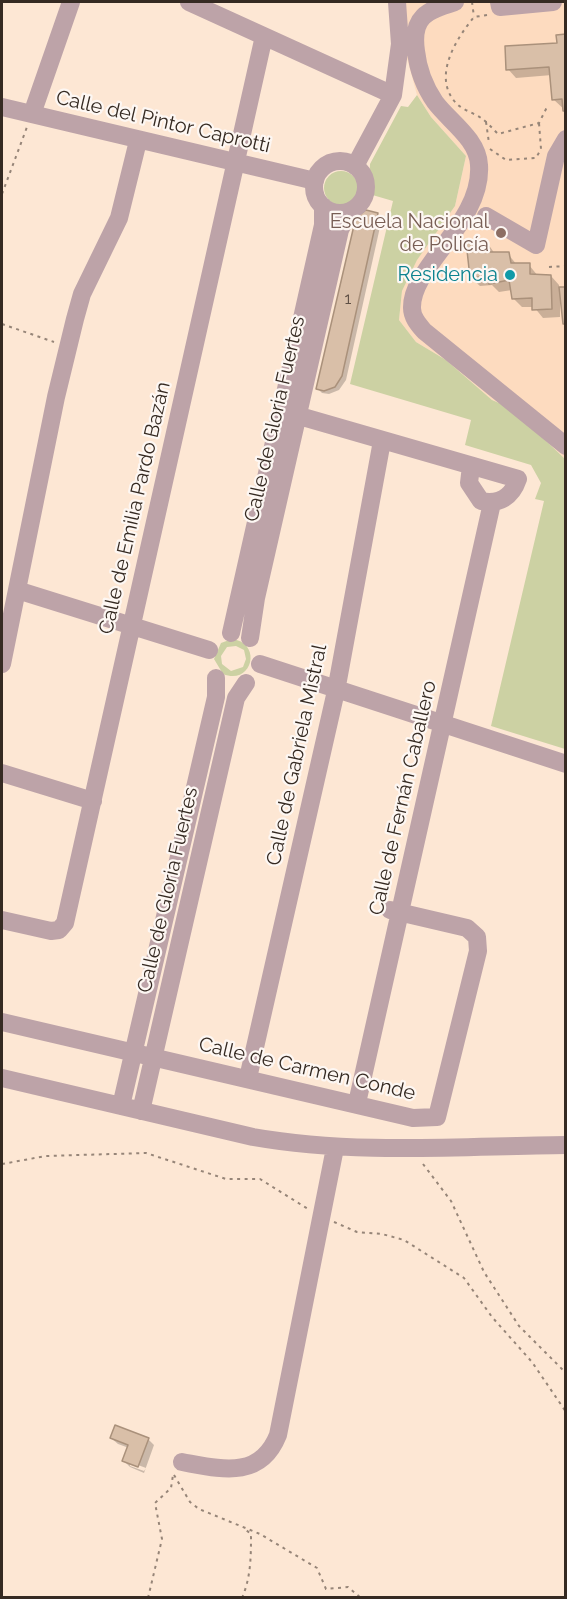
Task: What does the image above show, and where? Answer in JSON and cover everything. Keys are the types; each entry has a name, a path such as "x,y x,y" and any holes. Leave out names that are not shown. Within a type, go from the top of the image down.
{"street":[{"path":"32,114 71,2"},
{"path":"189,2 393,95"},
{"path":"355,166 393,95 400,44 397,2"},
{"path":"455,2 432,8 417,23 416,54 418,66 430,94 472,144 479,161 480,177 462,221 415,292 411,307 414,319 424,331 566,446"},
{"path":"499,4 553,2"},
{"name":"Calle de Emilia Pardo Bazán","path":"2,920 51,932 59,930 65,923 128,625 261,34"},
{"name":"Calle del Pintor Caprotti","path":"2,107 315,181"},
{"path":"486,216 536,244 556,156 566,139"},
{"path":"2,664 68,346 82,294 119,218 138,141"},
{"path":"339,161 355,166 361,171 367,186 362,202 349,212 335,213 323,206 315,195 315,181 318,173 331,163 339,161"},
{"name":"Calle de Gloria Fuertes","path":"231,633 323,225 323,206"},
{"name":"Calle de Gloria Fuertes","path":"250,638 256,598 340,230 349,212"},
{"path":"281,411 518,479 514,489 505,499 486,502 469,483 471,466"},
{"name":"Calle de Gabriela Mistral","path":"251,1079 339,692 388,442"},
{"name":"Calle de Fernán Caballero","path":"352,1102 486,502"},
{"path":"17,590 209,650"},
{"path":"231,633 250,638 259,650 258,672 246,683 234,685 216,678 208,665 209,650 218,638 231,633"},
{"path":"260,664 339,692 566,764"},
{"name":"Calle de Gloria Fuertes","path":"121,1106 216,698 216,678"},
{"name":"Calle de Gloria Fuertes","path":"141,1111 236,698 246,683"},
{"path":"2,773 90,800"},
{"name":"Calle de Emilia Pardo Bazán","path":"2,912 49,924 55,922 90,800"},
{"name":"Calle de Carmen Conde","path":"2,1022 413,1118 437,1117 478,951 477,936 467,928 395,911"},
{"path":"2,1078 254,1137 335,1148 566,1145"},
{"path":"182,1462 215,1468 241,1469 259,1462 273,1449 278,1435 335,1148"}],"path":[{"path":"472,2 474,17"},
{"path":"499,4 487,15 474,17 460,34 450,54 445,82 457,104 486,122 498,134 539,123"},
{"path":"486,122 490,148 506,160 536,158 541,149 539,123 547,107"},
{"path":"2,194 32,114"},
{"path":"549,267 566,266"},
{"path":"2,324 68,346"},
{"path":"414,1146 418,1156 451,1201 484,1272 519,1326 566,1373"},
{"path":"2,1164 23,1158 46,1156 146,1153 226,1179 260,1179 321,1216 357,1232 382,1234 404,1240 465,1278 492,1317 532,1362 566,1412"},
{"path":"148,1598 162,1539 155,1503 171,1488 173,1472 190,1502 199,1509 260,1534 317,1568 326,1589 348,1587 361,1598"},
{"path":"240,1527 251,1534 249,1583 242,1598"}],"shaded area":[{"name":"Escuela Nacional de Policía","path":"402,2 565,2 565,459 513,409 492,400 446,360 416,342 399,320 402,291 417,259 455,206 466,156 431,117 417,95 405,51"}],"green space":[{"path":"417,95 431,117 466,156 455,206 417,260 402,291 399,320 416,342 446,360 492,400 513,409 565,459 565,749 491,726 544,501 535,499 541,483 531,465 465,445 471,420 350,384 393,201 369,194 370,164 401,106 408,107"},
{"path":"341,171 353,176 358,188 353,200 341,205 329,200 324,188 329,176"},
{"path":"232,639 242,642 248,648 250,662 241,674 233,676 223,674 214,659 221,643","holes":["236,646 244,650 246,659 243,667 231,671 222,664 221,656 227,647"]}],"building":[{"path":"566,34 566,111 563,111 562,99 552,100 549,67 506,70 505,46 557,43 556,35"},
{"path":"366,210 378,213 342,376 335,387 324,391 316,389 355,221 351,221"},
{"name":"Residencia","path":"486,240 489,252 509,252 511,263 530,263 530,274 551,275 552,309 532,310 532,298 512,299 509,280 489,284 489,276 470,278 466,241"},
{"path":"559,287 566,287 566,324 563,324"},
{"path":"115,1425 149,1438 138,1467 122,1461 128,1445 110,1438"}],"place":[{"name":"Escuela Nacional de Policía","path":"501,233"},
{"name":"Residencia","path":"510,275"}]}
